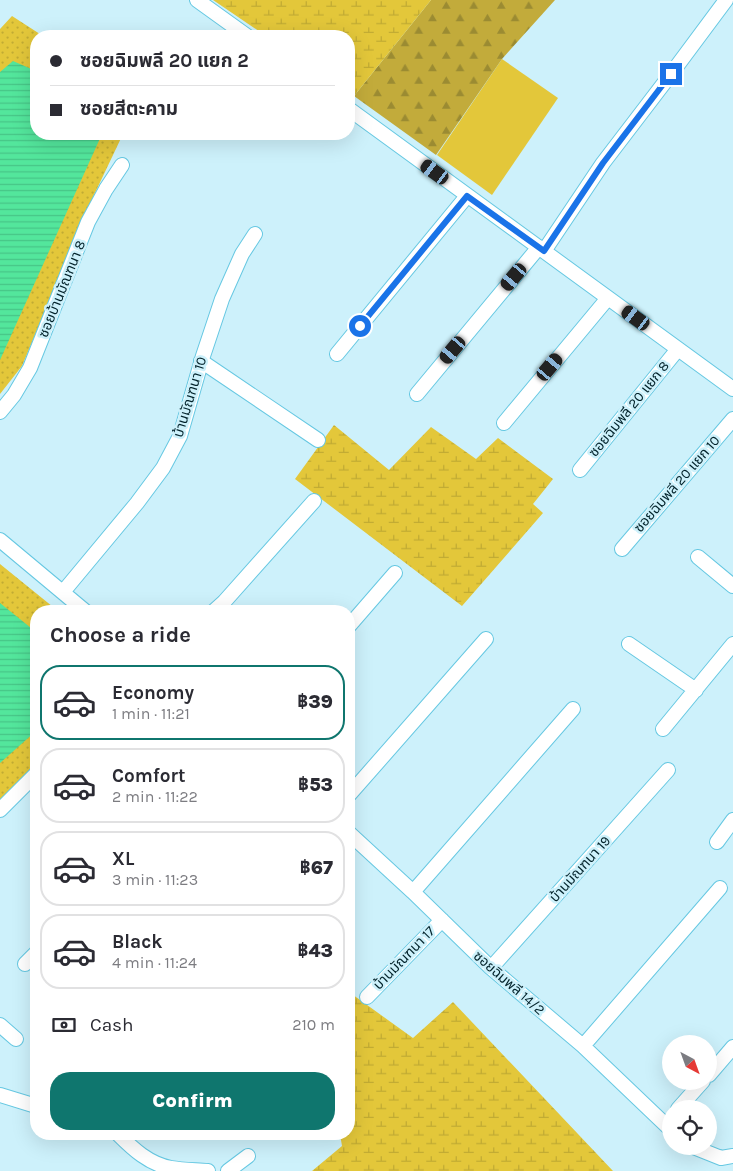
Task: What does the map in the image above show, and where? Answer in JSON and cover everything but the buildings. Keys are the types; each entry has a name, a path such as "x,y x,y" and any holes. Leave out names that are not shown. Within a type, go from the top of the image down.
{"street":[{"path":"197,0 239,30"},
{"path":"417,394 541,249 603,163 726,0"},
{"path":"355,113 733,389"},
{"name":"ซอยบ้านมัณฑนา 8","path":"0,412 14,395 30,368 88,222 122,165"},
{"path":"337,354 467,196"},
{"name":"บ้านมัณฑนา 10","path":"63,592 137,503 163,468 180,436 201,361 222,299 242,254 255,234"},
{"path":"504,423 608,298"},
{"name":"ซอยฉิมพลี 20 แยก 8","path":"580,470 678,349"},
{"path":"201,361 318,440"},
{"name":"ซอยฉิมพลี 20 แยก 10","path":"622,549 733,419"},
{"path":"221,605 314,501"},
{"path":"0,540 78,605"},
{"path":"698,557 733,586"},
{"path":"355,619 395,574"},
{"path":"355,787 486,639"},
{"path":"629,644 696,690"},
{"path":"663,729 733,644"},
{"path":"413,892 574,709"},
{"name":"บ้านมัณฑนา 19","path":"491,968 668,770"},
{"path":"0,810 30,780"},
{"path":"717,842 733,820"},
{"name":"ซอยฉิมพลี 14/2","path":"355,839 413,892 491,968 583,1046 662,1118"},
{"path":"583,1046 720,888"},
{"name":"บ้านมัณฑนา 17","path":"367,997 442,920"},
{"path":"25,964 30,959"},
{"path":"0,1025 16,1039"},
{"path":"718,1064 733,1047"},
{"path":"686,1100 695,1090"},
{"path":"0,1095 30,1105"},
{"path":"124,1140 135,1151 155,1163 170,1168 208,1171"},
{"path":"714,1155 721,1158 733,1156"},
{"path":"228,1171 248,1156"}],"green space":[{"path":"213,0 431,0 355,95 355,30 257,30"},
{"path":"431,0 555,0 502,59 436,155 355,97"},
{"path":"12,16 34,30 30,30 30,140 120,140 94,195 22,366 0,394 0,29"},
{"path":"502,59 558,98 492,195 437,155"},
{"path":"334,425 389,470 431,427 476,459 498,438 553,479 533,504 543,513 462,606 295,479"},
{"path":"0,564 51,605 30,605 30,770 0,800"},
{"path":"355,996 413,1038 453,1002 613,1171 312,1171 342,1146 341,1140 355,1140"}],"shaded area":[{"path":"13,61 30,68 30,140 99,140 0,360 0,72"},
{"path":"0,603 30,627 30,736 0,763"}],"route":[{"path":"360,326 467,196 544,251 603,163 671,74"}]}
